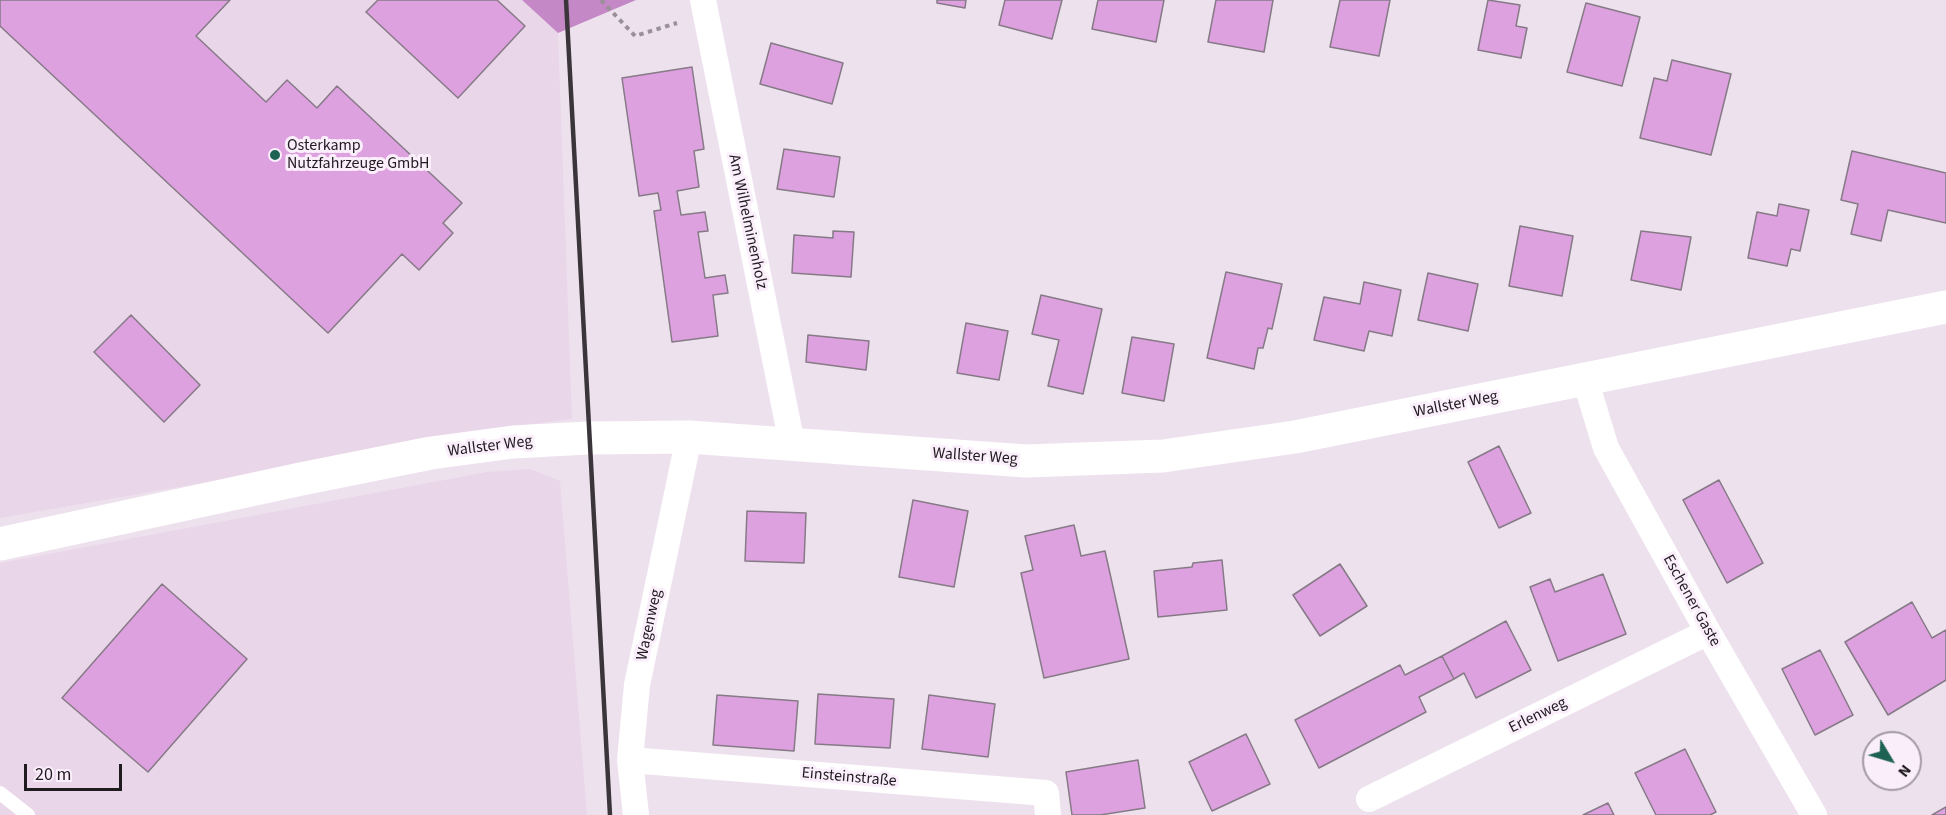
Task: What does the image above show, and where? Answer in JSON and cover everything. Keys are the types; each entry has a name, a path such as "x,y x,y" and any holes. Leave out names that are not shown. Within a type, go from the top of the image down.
{"street":[{"name":"Am Wilhelminenholz","path":"703,7 792,444"},
{"name":"Wallster Weg","path":"0,544 301,478 431,453 513,442 578,438 689,437 1026,460 1163,456 1295,437 1946,307"},
{"name":"Eschener Gaste","path":"1584,379 1606,448 1708,632 1814,815"},
{"name":"Wagenweg","path":"636,815 630,760 637,685 689,437"},
{"name":"Erlenweg","path":"1369,799 1708,632"},
{"name":"Einsteinstraße","path":"630,760 1046,793 1048,815"}],"lane":[{"path":"0,793 28,815"}],"path":[{"path":"601,0 635,36 703,7"}],"shaded area":[{"path":"0,0 522,0 558,33 572,419 453,434 323,462 0,518"},
{"path":"522,0 636,0 558,33"},
{"path":"530,469 560,481 587,815 0,815 0,563 487,472"}],"building":[{"name":"Osterkamp Nutzfahrzeuge GmbH","path":"0,0 230,0 196,36 266,102 287,80 317,108 337,86 462,203 443,223 453,233 419,270 402,254 328,333 0,26"},
{"path":"378,0 497,0 525,26 458,98 366,12"},
{"path":"937,0 966,0 965,8 937,3"},
{"path":"1005,0 1062,0 1052,39 999,25"},
{"path":"1098,0 1164,0 1156,42 1092,29"},
{"path":"1216,0 1273,0 1264,52 1208,42"},
{"path":"1340,0 1390,0 1379,56 1330,47"},
{"path":"1488,0 1520,5 1516,26 1527,28 1521,58 1478,50"},
{"path":"1586,3 1640,17 1622,86 1567,72"},
{"path":"771,43 843,63 832,104 760,84"},
{"path":"1672,60 1731,74 1711,155 1640,138 1654,78 1667,81"},
{"path":"692,67 704,149 694,151 699,187 677,191 681,215 705,212 708,231 698,232 705,278 725,275 728,293 713,295 718,336 672,342 654,211 661,210 658,193 639,196 622,78"},
{"path":"784,149 840,157 834,197 777,189"},
{"path":"1852,151 1946,173 1946,223 1888,210 1881,241 1851,234 1858,204 1841,200"},
{"path":"1779,204 1809,210 1800,251 1791,249 1787,266 1748,258 1757,212 1777,216"},
{"path":"1520,226 1573,236 1562,296 1509,286"},
{"path":"833,231 854,232 851,277 792,273 794,235 833,238"},
{"path":"1641,231 1691,237 1681,290 1631,280"},
{"path":"1226,272 1282,284 1272,329 1268,328 1263,348 1258,348 1254,369 1207,358"},
{"path":"1428,273 1478,284 1468,331 1418,320"},
{"path":"1364,282 1401,290 1392,336 1369,331 1364,351 1314,340 1324,297 1360,304"},
{"path":"1041,295 1102,309 1083,394 1048,386 1059,340 1032,334"},
{"path":"131,315 200,385 164,422 94,352"},
{"path":"966,323 1008,331 999,380 957,373"},
{"path":"808,335 869,341 866,370 806,362"},
{"path":"1132,337 1174,344 1164,401 1122,393"},
{"path":"1499,446 1531,513 1499,528 1468,462"},
{"path":"1719,480 1763,563 1727,583 1683,500"},
{"path":"913,500 968,511 954,587 899,577"},
{"path":"747,511 806,513 804,563 745,561"},
{"path":"1074,525 1081,556 1105,551 1129,659 1044,678 1021,573 1033,570 1025,536"},
{"path":"1222,560 1227,610 1158,617 1154,571 1192,567 1193,563"},
{"path":"1340,564 1367,606 1320,636 1293,595"},
{"path":"1603,574 1626,634 1558,661 1530,587 1550,579 1555,592"},
{"path":"162,584 247,659 148,772 62,698"},
{"path":"1912,602 1932,638 1946,630 1946,680 1888,715 1845,642"},
{"path":"1506,621 1531,670 1476,698 1464,673 1454,679 1442,656"},
{"path":"1820,650 1853,715 1815,735 1782,669"},
{"path":"1442,656 1454,679 1419,697 1426,712 1319,768 1295,720 1400,665 1405,675"},
{"path":"818,694 894,699 890,748 815,744"},
{"path":"717,695 798,701 794,751 713,745"},
{"path":"929,695 995,704 988,757 922,749"},
{"path":"1246,734 1270,784 1212,811 1189,762"},
{"path":"1685,749 1716,812 1710,815 1656,815 1635,773"},
{"path":"1138,760 1145,808 1100,815 1072,815 1066,772"},
{"path":"1608,803 1614,815 1583,815"},
{"path":"1946,807 1946,815 1932,815"}],"railway":[{"path":"566,0 610,815"}],"place":[{"name":"Osterkamp Nutzfahrzeuge GmbH","path":"275,155"}]}
